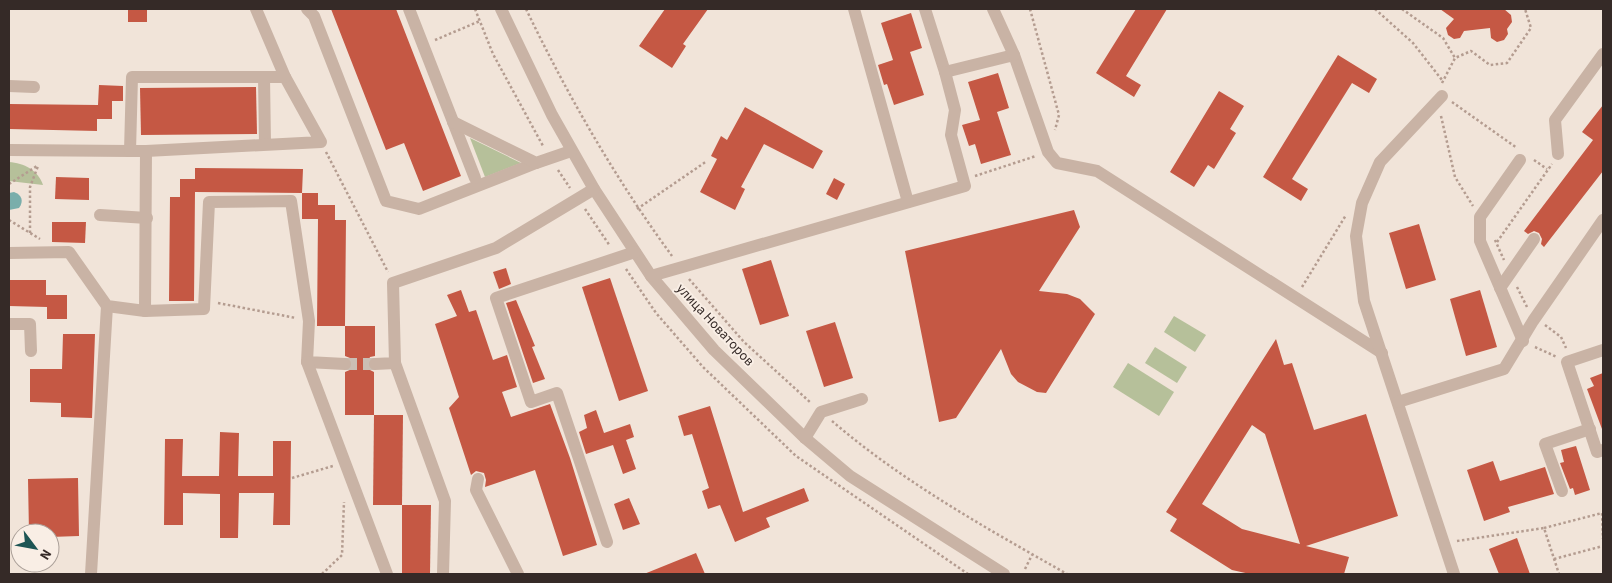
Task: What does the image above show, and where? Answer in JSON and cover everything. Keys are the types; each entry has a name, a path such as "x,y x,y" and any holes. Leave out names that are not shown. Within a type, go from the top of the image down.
{"street":[{"path":"9,150 146,151 321,142 286,77 256,9"},
{"path":"307,9 314,16 386,201 419,209 571,151"},
{"path":"409,9 475,178"},
{"name":"улица Новаторов","path":"501,9 522,56 571,151 594,189 651,276 714,350 805,438 850,476 1004,574"},
{"path":"854,9 908,202"},
{"path":"651,276 965,186 951,135 955,110 925,9"},
{"path":"993,9 1014,55 1048,152 1056,163 1097,171 1382,353"},
{"path":"1558,154 1555,120 1603,54"},
{"path":"945,72 1014,55"},
{"path":"130,151 132,77 286,77"},
{"path":"264,77 265,144"},
{"path":"9,86 34,86"},
{"path":"1442,96 1380,162 1362,202 1356,236 1364,301 1454,574"},
{"path":"453,122 536,163"},
{"path":"145,311 146,151"},
{"path":"1523,341 1480,241 1480,217 1525,157"},
{"path":"443,574 445,501 395,363 394,283 496,248 594,189"},
{"path":"107,306 145,311 204,309 209,202 290,201 308,320 307,362 387,574"},
{"path":"100,215 147,218"},
{"path":"1398,402 1504,369 1523,341 1536,317 1603,220"},
{"path":"1500,288 1534,239"},
{"path":"9,252 69,252 107,306 91,574"},
{"path":"606,542 557,393 531,402 496,298 634,252"},
{"path":"9,324 30,324 32,351"},
{"path":"1603,350 1570,361 1597,452 1603,450"},
{"path":"307,362 345,364"},
{"path":"374,364 395,363"},
{"path":"805,438 821,412 862,399"},
{"path":"1562,491 1545,444 1590,429"},
{"path":"478,479 476,490 518,574"}],"path":[{"path":"526,9 588,130 637,209 680,267 744,342 821,412 891,467 956,509 1068,574"},
{"path":"1375,9 1413,43 1443,81"},
{"path":"1402,9 1443,38 1455,58"},
{"path":"1525,9 1531,28 1507,63 1490,65 1471,51 1455,58 1443,81 1440,112 1455,177 1497,242 1529,311 1561,337 1570,361"},
{"path":"423,46 480,21"},
{"path":"1442,96 1525,157 1547,169"},
{"path":"321,142 394,283"},
{"path":"30,233 30,187 45,150"},
{"path":"1497,242 1558,154"},
{"path":"637,209 707,161"},
{"path":"9,184 38,166"},
{"path":"1295,298 1355,201 1362,202"},
{"path":"9,220 42,240"},
{"path":"204,300 308,320"},
{"path":"1523,341 1570,361"},
{"path":"292,478 346,462"},
{"path":"322,574 342,555 344,499"},
{"path":"1443,543 1544,528 1602,514 1603,539"},
{"path":"1544,528 1559,574"},
{"path":"1554,559 1603,546"},
{"path":"1024,569 1032,554"}],"green space":[{"path":"470,138 521,163 485,177"},
{"path":"9,162 30,168 38,175 43,185 9,181"},
{"path":"1174,316 1206,335 1195,352 1164,332"},
{"path":"1155,347 1187,367 1177,383 1145,363"},
{"path":"1128,363 1174,392 1159,416 1113,387"}],"water":[{"path":"9,193 17,193 22,201 19,208 9,210"}],"building":[{"path":"128,9 147,9 147,22 128,22"},
{"path":"331,9 396,9 461,176 423,191 404,143 386,150"},
{"path":"665,9 708,9 683,44 686,46 672,68 639,46"},
{"path":"1136,9 1167,9 1126,76 1141,85 1134,97 1096,73"},
{"path":"1440,9 1504,9 1511,15 1512,22 1507,29 1508,34 1504,40 1497,42 1491,38 1490,28 1464,31 1460,38 1454,39 1448,35 1446,28 1454,19"},
{"path":"911,13 922,48 910,52 924,95 894,105 887,84 884,85 878,65 893,60 881,23"},
{"path":"1338,55 1377,79 1369,93 1352,83 1292,179 1308,189 1301,201 1263,177"},
{"path":"998,73 1009,108 997,112 1011,155 981,164 975,144 969,146 962,125 980,120 968,82"},
{"path":"99,85 123,86 123,101 112,101 112,119 97,119 97,131 9,129 9,104 98,105"},
{"path":"256,87 257,134 141,135 140,88"},
{"path":"1219,91 1244,106 1230,129 1236,133 1214,169 1208,165 1194,187 1170,172"},
{"path":"1603,105 1603,171 1544,247 1541,244 1542,239 1539,233 1534,231 1528,234 1524,231 1593,140 1582,132"},
{"path":"745,107 823,151 813,169 764,144 741,187 745,189 735,210 700,192 717,159 711,156 721,136 727,140"},
{"path":"195,168 303,169 302,193 195,192 194,301 169,301 170,197 180,197 180,179 195,179"},
{"path":"56,177 89,178 89,200 55,199"},
{"path":"834,178 845,184 837,200 826,194"},
{"path":"302,193 318,193 318,205 335,205 335,220 346,220 345,326 317,326 318,219 302,219"},
{"path":"1074,210 1080,227 1039,291 1067,294 1080,299 1095,314 1046,393 1037,392 1018,382 1011,374 1001,349 956,418 939,422 905,251"},
{"path":"52,222 86,222 85,243 52,242"},
{"path":"1419,224 1436,280 1406,289 1389,233"},
{"path":"771,260 789,316 760,325 742,269"},
{"path":"506,268 511,284 499,289 493,272"},
{"path":"610,278 648,391 619,401 582,287"},
{"path":"9,280 46,280 46,295 67,295 67,319 47,319 47,307 9,306"},
{"path":"461,290 469,312 476,310 493,360 507,355 517,387 502,392 511,417 550,404 570,458 597,545 563,556 535,470 485,487 484,473 476,471 471,475 449,408 459,397 435,324 457,316 447,295"},
{"path":"1480,290 1497,347 1466,356 1450,299"},
{"path":"516,300 535,346 532,347 545,379 533,383 506,303"},
{"path":"835,322 853,378 824,387 806,331"},
{"path":"345,326 375,326 375,356 370,357 367,364 368,369 374,372 374,415 345,415 345,372 352,369 353,364 350,358 345,356"},
{"path":"63,334 95,334 92,418 61,417 61,403 30,402 30,369 62,369"},
{"path":"1276,339 1284,365 1292,363 1314,430 1366,414 1398,516 1306,546 1349,557 1344,574 1250,574 1232,570 1170,531 1177,519 1166,512","holes":["1252,425 1265,434 1300,544 1242,529 1202,504"]},
{"path":"1603,373 1602,429 1587,389 1594,386 1590,378"},
{"path":"710,406 743,512 804,488 809,501 766,518 770,527 735,542 720,505 708,509 702,491 709,488 692,434 684,436 678,416"},
{"path":"596,410 604,433 630,424 634,437 626,440 636,469 623,474 613,445 586,454 579,432 587,428 584,415"},
{"path":"374,415 403,415 402,505 373,505"},
{"path":"220,432 239,433 238,476 273,476 273,441 291,441 290,525 273,525 274,493 239,493 238,538 220,538 220,494 183,493 183,525 164,525 165,439 183,439 182,476 219,476"},
{"path":"1576,446 1590,490 1575,495 1573,488 1570,489 1560,463 1564,462 1561,450"},
{"path":"1493,461 1500,481 1545,467 1554,494 1508,507 1510,512 1484,521 1467,470"},
{"path":"78,478 79,536 60,537 60,523 29,523 28,479"},
{"path":"629,498 640,524 623,530 614,504"},
{"path":"402,505 431,505 430,574 402,574"},
{"path":"1517,538 1530,574 1499,574 1489,549"},
{"path":"696,553 705,574 644,574"}],"tunnel":[{"path":"345,364 375,364"}]}
